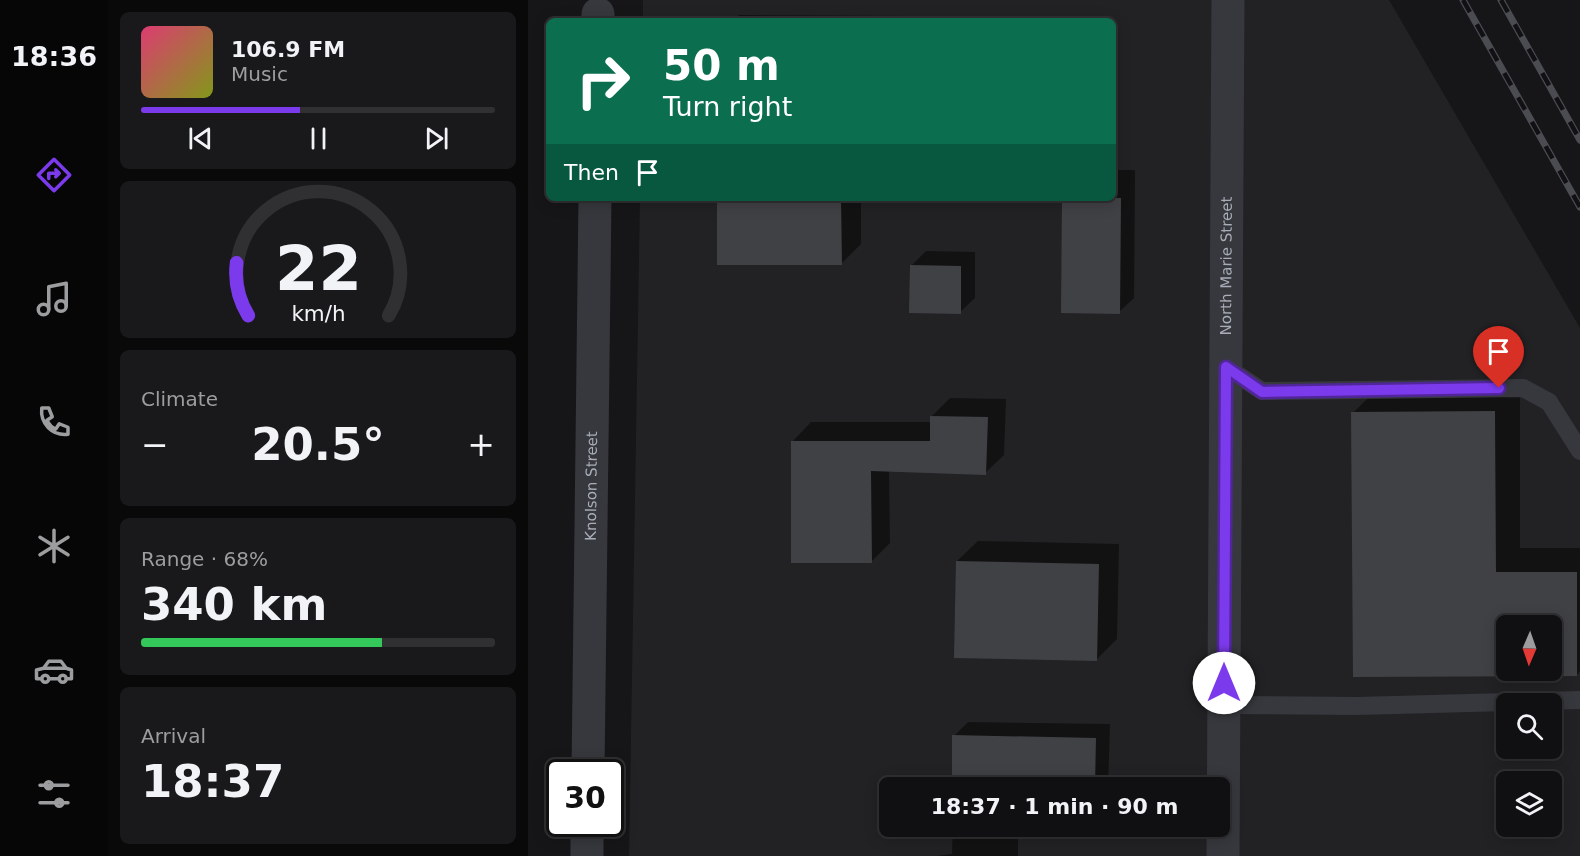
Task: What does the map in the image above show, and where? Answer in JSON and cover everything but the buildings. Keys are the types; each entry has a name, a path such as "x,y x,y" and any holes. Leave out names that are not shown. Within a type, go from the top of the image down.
{"street":[{"name":"North Marie Street","path":"1223,856 1228,0"},
{"name":"Knolson Street","path":"588,759 595,201"},
{"path":"587,837 587,856"}],"lane":[{"path":"1226,367 1262,392 1523,388 1549,402 1580,451"},
{"path":"1224,705 1357,706 1580,700"}],"shaded area":[{"path":"643,0 1389,0 1580,328 1580,856 629,856 640,201 1116,201 1116,18 643,18"}],"railway":[{"path":"1463,0 1580,207"},
{"path":"1501,0 1580,140"}],"route":[{"path":"1224,683 1226,367 1262,392 1499,388"}]}
